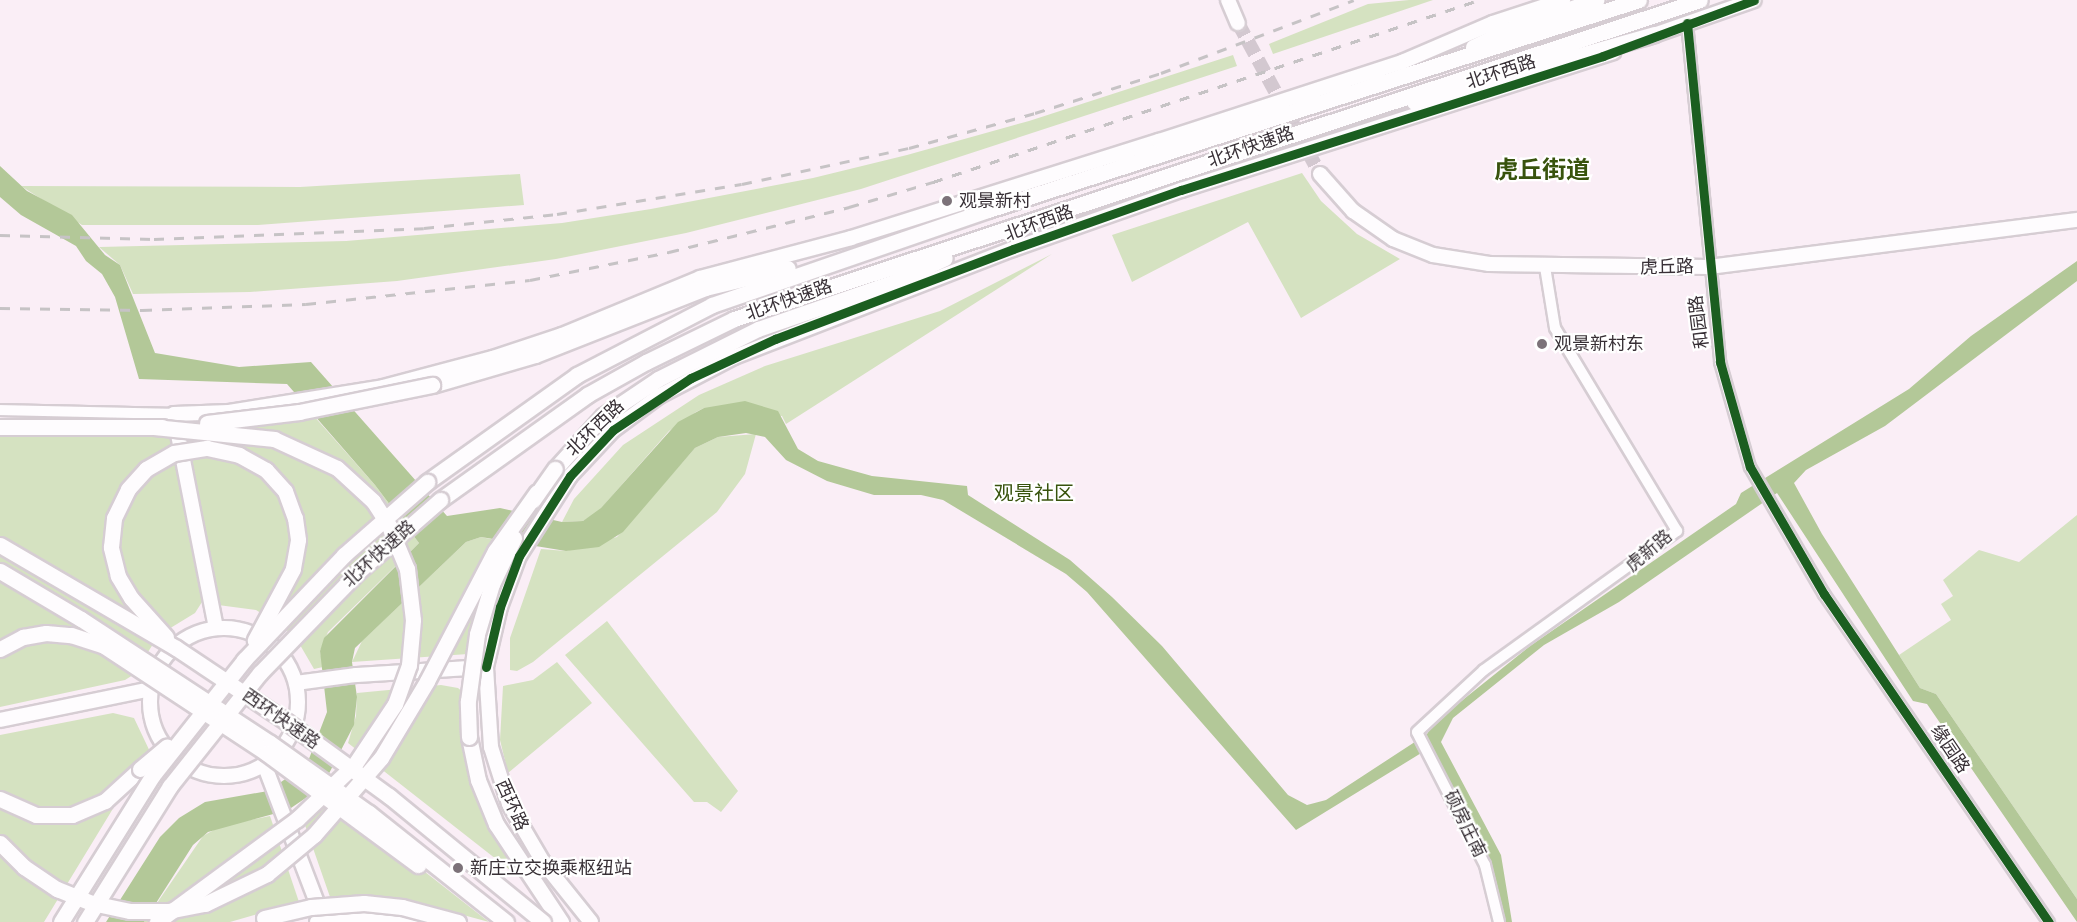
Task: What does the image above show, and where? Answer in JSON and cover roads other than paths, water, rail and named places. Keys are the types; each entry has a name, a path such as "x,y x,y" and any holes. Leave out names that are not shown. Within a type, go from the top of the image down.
{"highway":[{"path":"1425,71 1512,28 1596,0"},
{"name":"北环快速路","path":"61,922 114,834 185,731 244,660 344,555 427,482 546,395 636,342 712,305 864,252 1639,0"},
{"name":"北环快速路","path":"85,922 136,838 208,736 311,618 440,501 560,412 688,340 799,296 1002,232 1341,117 1700,0"},
{"path":"1341,117 1434,98 1600,46 1655,34"},
{"path":"0,843 33,873 67,894 130,911 158,912 199,906 228,896 267,874 314,836 381,758 427,681 495,551 555,469 603,416 658,379 749,333 894,282 1002,232"},
{"path":"0,427 154,427 277,416 432,385 535,355 705,288 864,252"},
{"path":"154,427 274,439 337,468 373,501 389,526 407,568 413,620 409,665 395,704 355,764 297,819 157,922"},
{"path":"176,648 122,583 113,560 112,528 122,498 146,469 181,451 215,449 248,458 270,473 288,498 297,526 296,558 290,577 244,660"},
{"path":"537,492 484,607 473,658 468,722 475,769 491,814 523,871 561,922"},
{"name":"西环快速路","path":"0,545 176,648 389,796 543,922"},
{"name":"西环快速路","path":"0,571 81,618 270,743 369,813 506,922"},
{"path":"0,649 23,637 46,633 71,635 104,646 266,753 492,922"},
{"path":"0,799 36,815 56,817 84,812 113,795 185,731"},
{"path":"252,922 311,907 364,903 402,907 458,922"}],"main road":[{"path":"1228,0 1238,23"},
{"path":"216,628 174,414 229,412 347,393 502,356 700,278 850,238 1181,134 1402,62 1493,23 1563,0"},
{"name":"北环西路","path":"486,667 500,607 519,556 545,512 591,453 635,412 756,347 1181,190 1603,56 1655,34 1754,0"},
{"name":"虎丘路","path":"1320,174 1353,211 1406,245 1466,261 1545,267 1708,267 2077,220"},
{"path":"216,628 248,632 267,642 283,656 296,683 298,702 294,726 266,770 228,776 209,774 183,764 158,735 150,708 151,689 161,663 173,648 189,637 216,628"},
{"path":"296,683 356,675 486,667"},
{"name":"西环路","path":"486,667 491,747 509,804 543,862 591,922"},
{"path":"0,720 151,689"},
{"path":"266,770 320,921 388,917 417,922"}],"street":[{"name":"和园路","path":"1687,23 1708,267 1720,362 1754,478 1824,594"},
{"name":"虎新路","path":"1418,734 1484,670 1677,531 1555,328 1545,267"},
{"path":"0,410 174,414"},
{"name":"缘园路","path":"1824,594 2049,922"},
{"name":"硕房庄南","path":"1418,734 1485,865 1495,920"}],"tunnel":[{"path":"1238,23 1320,174"}],"railway":[{"path":"0,235 154,239 424,228 557,214 742,184 909,148 1035,113 1161,73 1354,0"},
{"path":"0,308 142,310 306,304 530,280 669,252 849,207 933,182 1479,0"}],"place":[{"name":"观景新村","path":"947,201"},
{"name":"观景新村东","path":"1542,344"},
{"name":"新庄立交换乘枢纽站","path":"458,868"}],"district":[{"name":"虎丘街道","path":"1542,171"},
{"name":"观景社区","path":"1034,493"}]}
